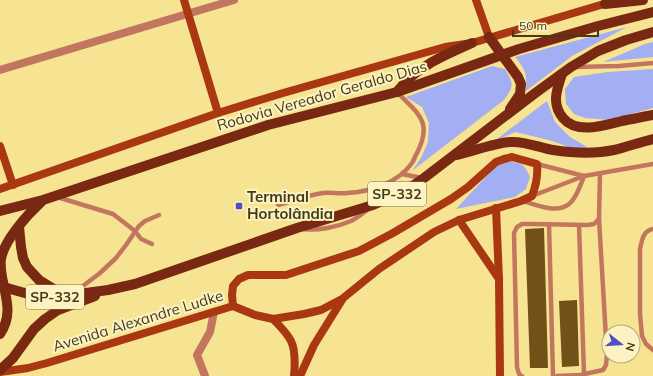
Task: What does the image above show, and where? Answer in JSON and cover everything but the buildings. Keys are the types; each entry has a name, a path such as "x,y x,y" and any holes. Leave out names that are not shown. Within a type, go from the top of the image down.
{"main road":[{"path":"184,0 218,113"},
{"path":"476,0 489,37 518,77 521,84 520,94 504,117"},
{"path":"397,92 403,83 418,71 445,55 472,43 619,0"},
{"path":"605,4 644,0"},
{"name":"Rodovia Vereador Geraldo Dias","path":"0,211 48,198 268,125 397,92 502,55 598,26 653,12"},
{"name":"SP-332","path":"2,287 39,297 108,290 142,282 399,194 424,178 572,67 598,51 626,40 653,32"},
{"path":"0,189 218,113 445,47 472,43"},
{"path":"562,74 557,90 556,101 559,112 565,120 574,126 586,128 599,127 653,114"},
{"path":"451,157 498,144 512,142 554,150 595,152 613,150 653,139"},
{"path":"0,146 13,185"},
{"path":"233,306 233,286 239,279 248,275 286,275 359,251 451,199 468,187 496,162 504,159 512,157 537,164 537,181 532,196"},
{"name":"Avenida Alexandre Ludke","path":"0,371 28,368 47,363 233,306 255,315 273,319 321,310 342,299 379,269 434,232 459,220 521,201 532,196"},
{"path":"0,334 4,328 8,316 8,305 2,287 0,267 1,258 8,244 29,214 48,198"},
{"path":"496,208 499,280 500,376"},
{"path":"459,220 499,280"},
{"path":"19,227 20,247 27,267 38,280 68,295"},
{"path":"0,371 13,358 34,329 45,319 58,310 108,290"},
{"path":"300,376 314,345 342,299"},
{"path":"273,319 291,342 294,356 294,376"}],"street":[{"path":"0,70 234,0"},
{"path":"205,376 196,355 210,332 214,312"}],"lane":[{"path":"572,67 619,66 653,63"},
{"path":"278,205 322,193 348,194 371,190 390,182 402,174 412,163 421,144 424,132 423,123 417,112 397,92"},
{"name":"Avenida Alexandre Ludke","path":"537,164 584,176"},
{"name":"Avenida Alexandre Ludke","path":"532,196 584,176 653,164"},
{"path":"557,376 584,374 603,370 606,365 607,355 600,219 600,173"},
{"path":"402,174 424,178"},
{"path":"521,201 546,208 562,207 570,204 584,176"},
{"path":"48,198 75,202 113,214 135,231 141,239 152,244"},
{"path":"68,295 100,273 116,258 139,226 145,221 159,215"},
{"path":"522,376 519,374 517,368 514,233 517,227 522,224 579,225 594,224 600,219"},
{"path":"549,224 553,376"},
{"path":"579,225 584,374"},
{"path":"653,229 645,233 640,249 640,314 642,336 646,344 653,350"}],"shaded area":[{"path":"627,27 572,56 526,91 525,72 522,65 515,57"},
{"path":"653,42 653,57 603,62 645,44"},
{"path":"492,66 505,69 510,78 512,85 504,100 412,171 421,158 428,142 429,123 422,107 406,97"},
{"path":"653,69 653,108 609,120 585,118 574,114 566,104 565,89 574,77 608,72"},
{"path":"547,101 555,122 570,137 592,150 569,147 549,140 515,132 493,142"},
{"path":"508,161 520,164 526,169 530,177 526,189 515,197 456,209 495,167"}],"place":[{"name":"Terminal Hortolândia","path":"239,206"}]}
